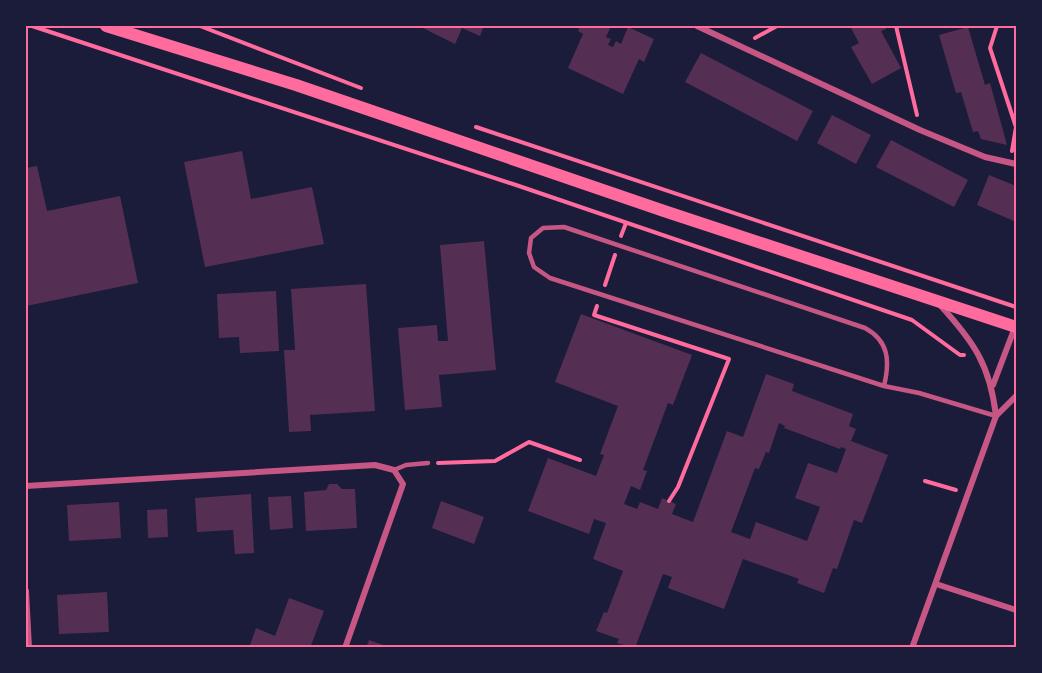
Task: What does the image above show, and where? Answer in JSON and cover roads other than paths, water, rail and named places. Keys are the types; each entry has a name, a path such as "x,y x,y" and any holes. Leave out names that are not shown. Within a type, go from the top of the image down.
{"main road":[{"path":"106,26 306,89 652,208 1016,327"}],"street":[{"path":"697,26 920,130 985,157 1014,163"},
{"path":"933,298 969,337 979,355 993,386 996,416"},
{"path":"993,386 1016,327"},
{"path":"912,648 996,416 1017,396"},
{"path":"26,486 375,465 394,470 403,484 345,648"},
{"path":"936,584 1017,610"},
{"path":"26,591 28,648"}],"lane":[{"path":"884,386 887,372 885,345 877,334 865,328 564,227 543,228 531,238 529,254 534,267 550,278 884,386 929,396 996,416"},
{"path":"394,470 406,465 429,463"}]}
